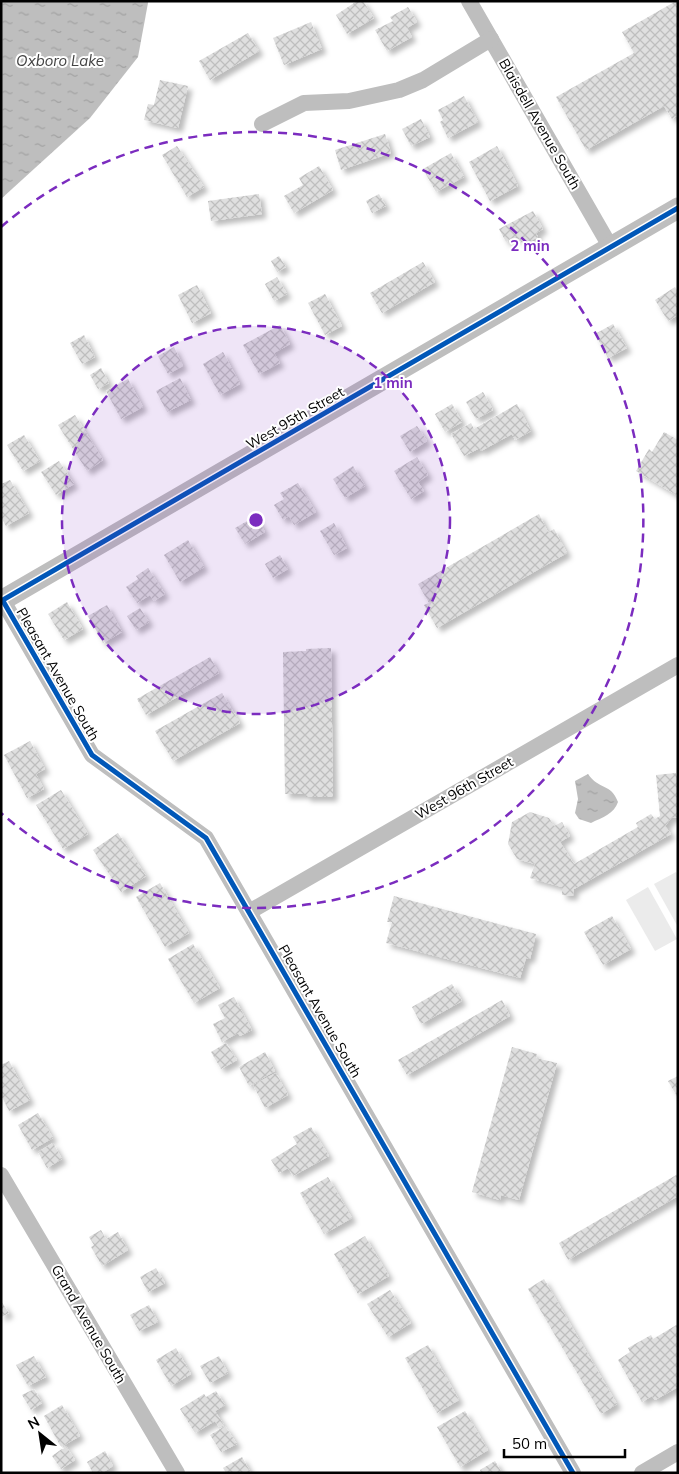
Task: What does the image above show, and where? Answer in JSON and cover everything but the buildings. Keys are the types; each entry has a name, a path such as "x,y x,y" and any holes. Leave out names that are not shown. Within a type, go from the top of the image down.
{"street":[{"name":"Blaisdell Avenue South","path":"469,1 611,248"},
{"path":"262,124 304,103 349,101 399,90 423,80 491,39"},
{"name":"West 95th Street","path":"2,601 678,208"},
{"name":"Pleasant Avenue South","path":"2,601 92,755 206,838 573,1473"},
{"name":"West 96th Street","path":"249,912 678,665"},
{"name":"Grand Avenue South","path":"1,1175 177,1473"},
{"path":"642,1473 678,1452"}],"shaded area":[{"path":"676,872 678,875 678,927 654,884"},
{"path":"648,887 677,939 655,951 626,900"}],"water":[{"name":"Oxboro Lake","path":"1,1 148,1 148,3 138,57 90,118 1,199"},
{"path":"588,774 596,782 612,792 618,802 614,810 591,823 579,819 575,813 578,799 575,781"}],"cycle path":[{"path":"1,601 678,208"},
{"path":"3,601 92,755 206,838 573,1473"}]}
